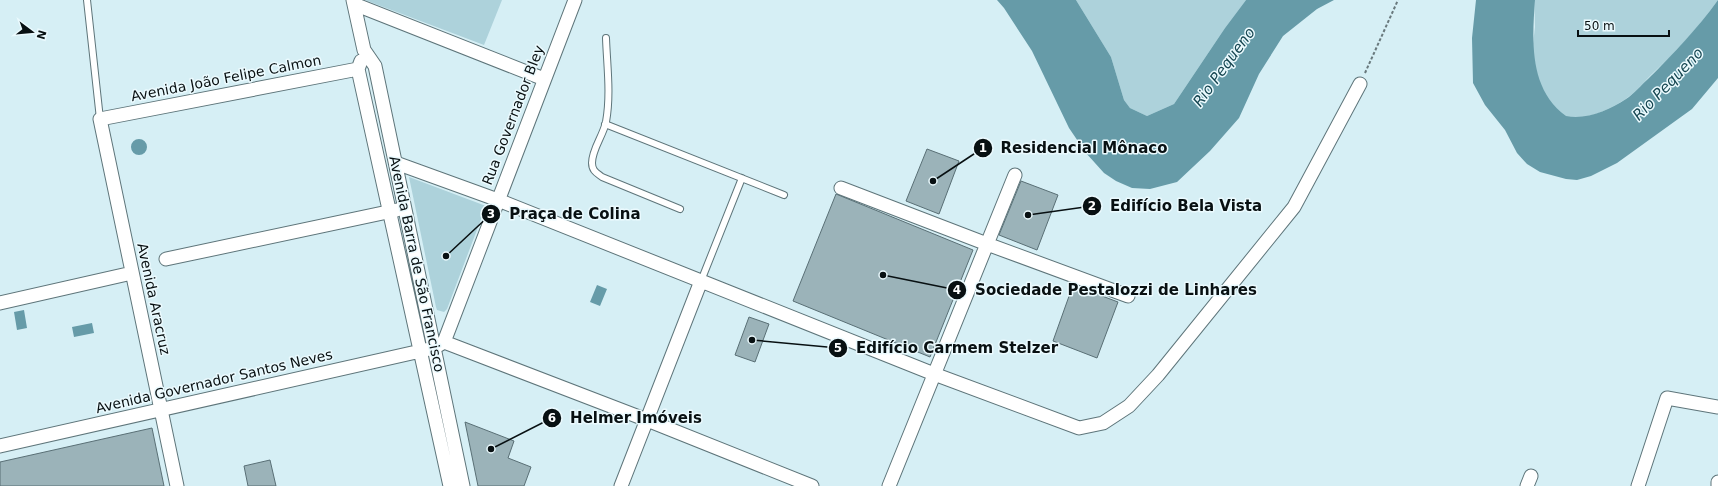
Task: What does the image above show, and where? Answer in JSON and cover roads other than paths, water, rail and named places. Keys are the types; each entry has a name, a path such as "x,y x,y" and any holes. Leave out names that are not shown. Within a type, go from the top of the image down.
{"street":[{"name":"Rua Governador Bley","path":"439,345 498,200 575,0"},
{"path":"354,2 544,79"},
{"name":"Avenida Barra de São Francisco","path":"354,2 364,50 375,66 405,208 439,345 463,486"},
{"name":"Avenida Barra de São Francisco","path":"364,50 358,69 450,486"},
{"name":"Avenida João Felipe Calmon","path":"100,119 358,69"},
{"path":"396,163 498,200 934,374 1079,428 1103,423 1129,406 1158,375 1294,207 1360,84"},
{"name":"Avenida Aracruz","path":"100,119 176,486"},
{"path":"889,486 1015,175"},
{"path":"841,188 1128,296"},
{"path":"166,259 405,208"},
{"path":"0,303 132,273"},
{"path":"621,486 701,281"},
{"path":"439,345 647,420 812,486"},
{"name":"Avenida Governador Santos Neves","path":"0,446 420,351 439,345"},
{"path":"1638,486 1667,398 1718,407"}],"lane":[{"path":"87,0 100,119"},
{"path":"606,38 609,97 605,124 592,157 594,171 602,177 680,209"},
{"path":"605,124 784,195"},
{"path":"701,281 742,178"}],"water":[{"name":"Rio Pequeno","path":"997,0 1076,0 1111,57 1124,100 1130,108 1147,116 1174,104 1225,28 1246,0 1334,0 1317,9 1283,36 1259,74 1239,118 1210,151 1177,182 1150,189 1132,188 1116,181 1104,173 1086,153 1069,128 1032,51 1004,8"},
{"name":"Rio Pequeno","path":"1476,0 1535,0 1533,32 1539,78 1545,92 1554,105 1566,116 1582,117 1598,113 1629,97 1685,40 1718,0 1718,78 1692,109 1617,163 1591,176 1577,180 1566,179 1540,172 1527,164 1517,153 1505,130 1485,105 1473,83 1472,38"},
{"path":"139,139 145,141 147,147 145,153 139,155 133,153 131,147 133,141"},
{"path":"597,285 607,289 600,306 590,302"},
{"path":"24,310 27,328 17,330 14,312"},
{"path":"92,323 94,333 74,337 72,327"}],"place":[{"name":"Residencial Mônaco","path":"933,181"},
{"name":"Edifício Bela Vista","path":"1028,215"},
{"name":"Praça de Colina","path":"446,256"},
{"name":"Sociedade Pestalozzi de Linhares","path":"883,275"},
{"name":"Edifício Carmem Stelzer","path":"752,340"},
{"name":"Helmer Imóveis","path":"491,449"}]}
